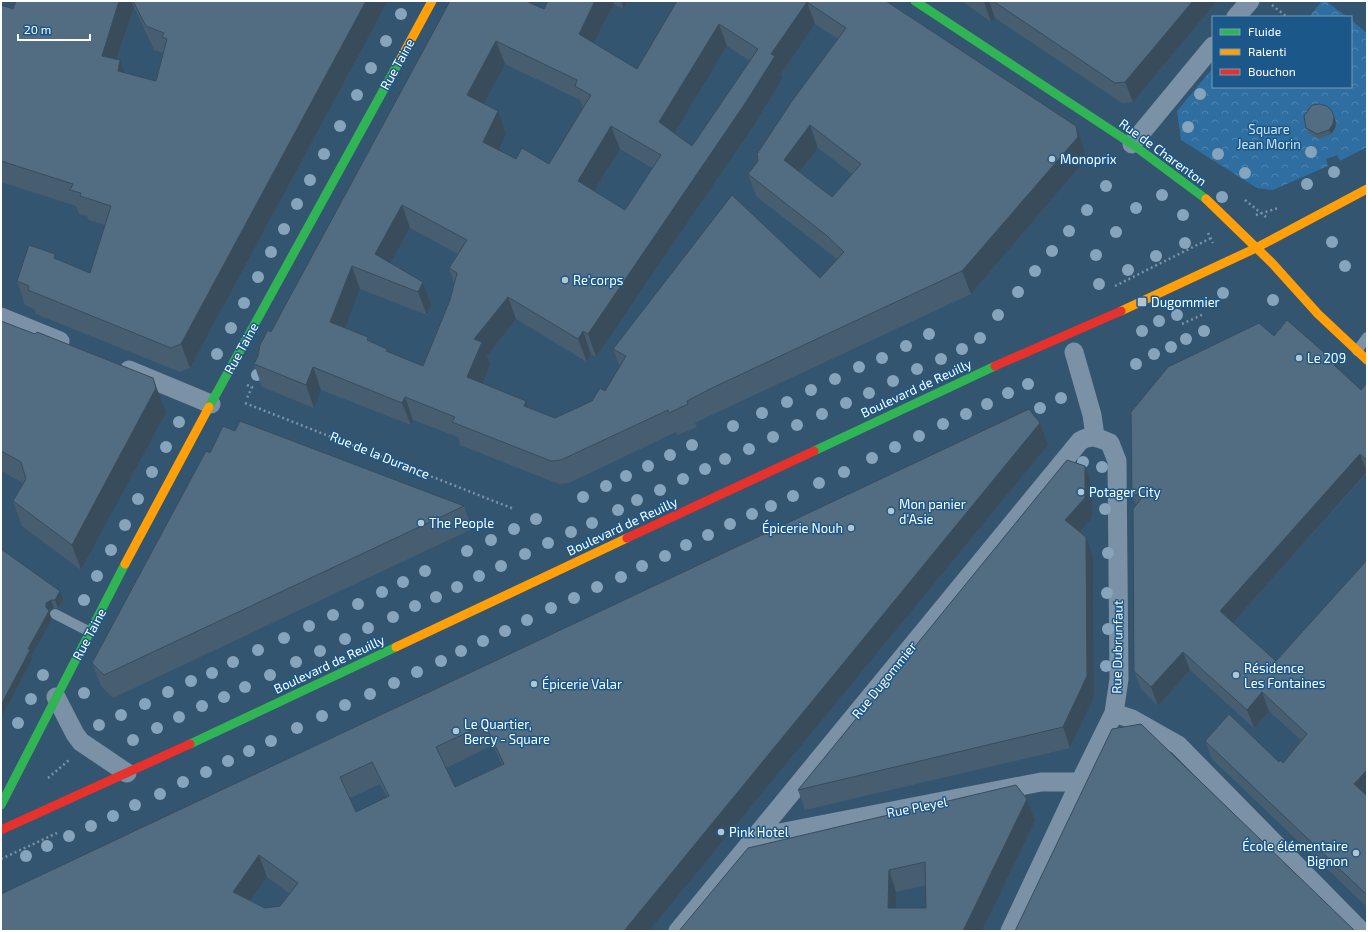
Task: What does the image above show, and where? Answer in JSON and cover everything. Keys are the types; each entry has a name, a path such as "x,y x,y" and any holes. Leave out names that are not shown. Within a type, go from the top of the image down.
{"street":[{"name":"Rue Taine","path":"1,805 90,632 211,404 432,1"},
{"name":"Rue de Charenton","path":"915,1 1132,144 1212,203 1318,314 1367,360"},
{"path":"1237,16 1250,1"},
{"path":"1132,144 1212,47"},
{"name":"Boulevard de Reuilly","path":"1,830 127,773 1018,355 1080,330 1256,248 1367,188"},
{"path":"1,317 73,347"},
{"path":"1074,352 1099,438"},
{"path":"110,362 211,404"},
{"name":"Rue Dugommier","path":"678,931 1080,441 1087,437 1099,438"},
{"name":"Rue Dubrunfaut","path":"1010,931 1114,713 1119,679 1116,461 1110,443 1099,438"},
{"path":"56,697 75,734 81,742 127,773"},
{"path":"1114,713 1132,719 1178,745 1361,931"},
{"name":"Rue Pleyel","path":"754,838 1041,782 1080,782"}],"lane":[{"path":"1357,351 1367,337"},
{"path":"54,614 90,632"}],"path":[{"path":"1267,1 1285,16"},
{"path":"1109,288 1210,239"},
{"path":"1182,324 1204,314"},
{"path":"243,384 252,387 248,398"},
{"name":"Rue de la Durance","path":"245,403 514,509"},
{"path":"48,778 55,771"},
{"path":"44,776 55,782"}],"green space":[{"path":"1322,1 1326,1 1346,16 1310,16"},
{"name":"Square Jean Morin","path":"1352,21 1367,33 1367,147 1340,161 1337,155 1326,159 1328,166 1273,190 1257,188 1181,140 1177,111 1212,69 1212,88 1352,88"}],"building":[{"path":"16,1 119,1 102,56 120,60 118,71 156,81 167,39 162,37 164,33 146,26 133,1 366,1 181,344 171,348 28,290 29,286 17,281 29,245 55,254 54,258 90,273 111,206 80,196 81,193 70,190 73,184 1,161 1,5 13,9"},
{"path":"450,1 526,1 544,9 548,1 595,1 579,34 637,69 677,1 886,1 1076,126 1078,137 962,271 712,388 687,401 688,404 669,413 668,410 561,460 551,461 452,422 455,417 405,397 402,403 313,367 306,385 254,364 258,356 260,345 268,330 271,332","holes":["807,2 846,28 792,101 757,154 758,161 748,174 826,235 844,252 820,278 732,195 613,349 626,356 605,391 600,388 592,401 555,418 524,406 526,401 467,377 482,342 474,339 508,297 578,339 583,331 588,334 746,102 775,56 771,54","719,24 758,49 692,146 659,122","496,41 577,80 575,86 591,95 549,164 522,148 516,159 483,142 498,111 467,95","810,125 861,164 832,197 784,160","611,126 661,155 625,210 578,181","402,205 467,240 449,268 457,273 450,300 423,366 386,351 387,349 367,340 368,337 330,322 352,266 418,292 423,282 375,254"]},
{"path":"993,1 1193,1 1125,82 1115,83"},
{"path":"1319,104 1327,106 1332,111 1334,117 1333,124 1329,130 1317,134 1306,128 1304,116 1312,105"},
{"path":"1287,320 1336,363 1334,365 1361,390 1367,383 1367,460 1360,454 1220,611 1276,661 1367,560 1367,770 1354,784 1367,796 1367,895 1205,741 1229,714 1279,762 1280,760 1283,763 1307,734 1262,692 1247,710 1183,652 1151,687 1134,671 1133,509 1145,494 1132,495 1131,412 1168,367 1259,323 1274,336"},
{"path":"1,321 35,334 37,332 153,378 156,388 72,545 13,501 26,479 21,462 1,451"},
{"path":"1029,409 1040,423 624,931 1,931 1,894","holes":["485,724 504,764 455,787 436,747","372,762 389,796 356,812 340,777","259,855 298,883 280,906 265,908 233,892"]},
{"path":"240,421 464,506 104,675 92,663 206,451 210,453 223,426 235,431"},
{"path":"1067,460 1085,466 1085,498 1065,520 1086,537 1087,676 1063,727 798,790"},
{"path":"1,549 60,591 55,600 51,600 46,603 46,607 49,611 28,649 30,650 1,705"},
{"path":"1141,724 1355,931 1015,931 1112,729"},
{"path":"1016,785 1027,799 963,931 679,931 748,848","holes":["925,862 926,908 888,908 889,870"]}],"traffic: fast":[{"path":"915,1 1132,144 1206,199"},
{"path":"209,407 400,60"},
{"path":"814,451 995,366"},
{"path":"1,805 125,564"},
{"path":"190,744 396,647"}],"traffic: slow":[{"path":"400,60 432,1"},
{"path":"1121,311 1256,248 1367,189"},
{"path":"1206,199 1272,263 1318,314 1367,360"},
{"path":"125,564 209,407"},
{"path":"396,647 627,538"}],"traffic: jam":[{"path":"995,366 1121,311"},
{"path":"627,538 814,451"},
{"path":"1,830 190,744"}],"place":[{"name":"Monoprix","path":"1052,159"},
{"name":"Re'corps","path":"565,280"},
{"name":"Dugommier","path":"1142,302"},
{"name":"Le 209","path":"1299,358"},
{"name":"Potager City","path":"1081,492"},
{"name":"Mon panier d'Asie","path":"891,511"},
{"name":"The People","path":"421,523"},
{"name":"Épicerie Nouh","path":"851,528"},
{"name":"Résidence Les Fontaines","path":"1236,675"},
{"name":"Épicerie Valar","path":"534,684"},
{"name":"Le Quartier, Bercy - Square","path":"456,731"},
{"name":"Pink Hotel","path":"721,832"},
{"name":"École élémentaire Bignon","path":"1356,853"}]}
